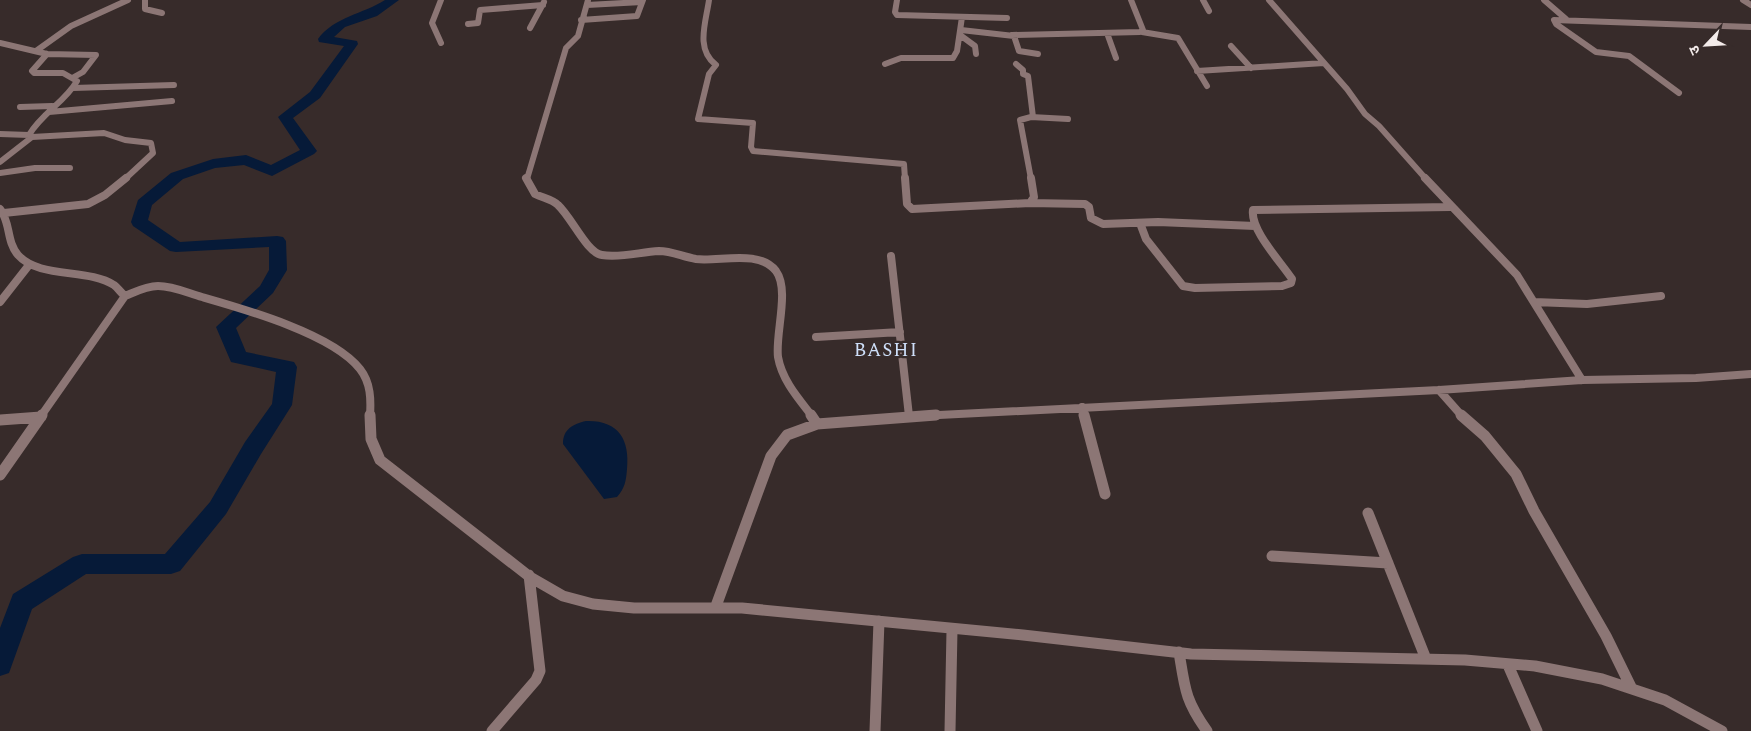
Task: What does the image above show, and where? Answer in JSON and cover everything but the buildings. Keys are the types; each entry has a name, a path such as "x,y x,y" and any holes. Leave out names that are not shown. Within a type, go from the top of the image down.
{"street":[{"path":"36,51 71,26 128,0"},
{"path":"145,0 145,9 162,13"},
{"path":"441,0 432,23 441,43"},
{"path":"506,7 508,0"},
{"path":"709,0 704,30 704,45 706,57 716,64 709,74 698,119 753,123 751,147 754,151 904,164 907,204 912,209 1030,203 1085,204 1089,208 1090,218 1096,222 1254,226"},
{"path":"897,0 895,12 897,15 1007,18"},
{"path":"1131,0 1142,24 1142,32"},
{"path":"1203,0 1209,11"},
{"path":"1269,0 1347,89 1365,114 1379,126 1450,206 1507,263 1534,302 1582,380"},
{"path":"1544,0 1566,19"},
{"path":"1744,0 1751,5"},
{"path":"581,20 637,16 642,1 588,2 581,20 583,24 580,33 565,50 559,76 538,134 526,177 528,187 536,196 556,203 575,223 586,245 599,255 612,256 624,253 665,250 698,259 749,259 774,268 781,279 778,355 780,367 786,380 817,424"},
{"path":"468,24 478,24 480,10 544,2"},
{"path":"530,28 544,2"},
{"path":"885,64 896,58 953,58 957,50 962,17"},
{"path":"1678,94 1629,56 1596,52 1554,22 1566,19 1751,27"},
{"path":"960,33 1012,35 1142,32 1178,38 1207,86"},
{"path":"960,33 973,43 976,54"},
{"path":"1107,33 1116,58"},
{"path":"1012,35 1016,37 1019,51 1038,54"},
{"path":"0,43 47,54 96,55 83,72 74,77 60,73 34,73 32,71 47,54"},
{"path":"1231,46 1251,68"},
{"path":"1197,70 1324,63"},
{"path":"1016,64 1017,67 1023,70 1023,74 1028,76 1031,88 1030,106 1033,117"},
{"path":"0,162 30,136 38,120 73,88 77,81 74,77"},
{"path":"73,88 174,86"},
{"path":"20,107 50,109 172,101"},
{"path":"1030,203 1034,197 1020,120 1033,117 1068,119"},
{"path":"0,134 30,136 104,133 125,140 151,143 152,153 141,166 105,195 88,204 2,211 6,217 3,228 6,244 14,257 29,265 101,281 121,288 125,296"},
{"path":"0,172 35,168 70,168"},
{"path":"1140,223 1146,239 1183,286 1195,288 1288,285 1292,279 1254,226 1251,212 1258,209 1450,206"},
{"path":"891,256 909,416"},
{"path":"0,302 14,280 29,265"},
{"path":"0,475 125,296 154,286 220,302 269,318 319,340 358,366 364,373 370,388 370,442 373,452 380,460 529,576 573,600 596,604 716,606 1179,652 1426,659 1508,664 1582,676 1632,689 1692,713 1722,731"},
{"path":"1534,302 1587,304 1661,296"},
{"path":"816,337 900,332"},
{"path":"716,606 771,456 787,435 817,424 909,416 1439,390 1582,380 1696,378 1751,374"},
{"path":"1439,390 1448,403 1469,424 1485,436 1516,474 1534,511 1606,636 1632,689"},
{"path":"1082,407 1105,494"},
{"path":"0,420 41,417"},
{"path":"1368,513 1426,659"},
{"path":"1272,556 1388,563"},
{"path":"492,731 536,680 540,671 529,576"},
{"path":"875,731 879,621"},
{"path":"950,731 952,630"},
{"path":"1179,652 1186,695 1191,708 1207,731"},
{"path":"1508,664 1537,731"}],"water":[{"path":"586,421 606,424 614,428 624,440 627,473 626,481 617,497 604,499 563,444 565,434 570,428"}],"waterway":[{"path":"0,664 22,602 82,564 171,564 218,508 253,448 282,405 287,367 238,357 226,327 267,289 278,270 277,241 176,247 139,222 144,203 177,176 213,164 246,160 272,171 309,151 285,117 315,95 352,44 324,39 341,24 373,13 393,0"}],"district":[{"name":"BASHI","path":"886,350"}]}
